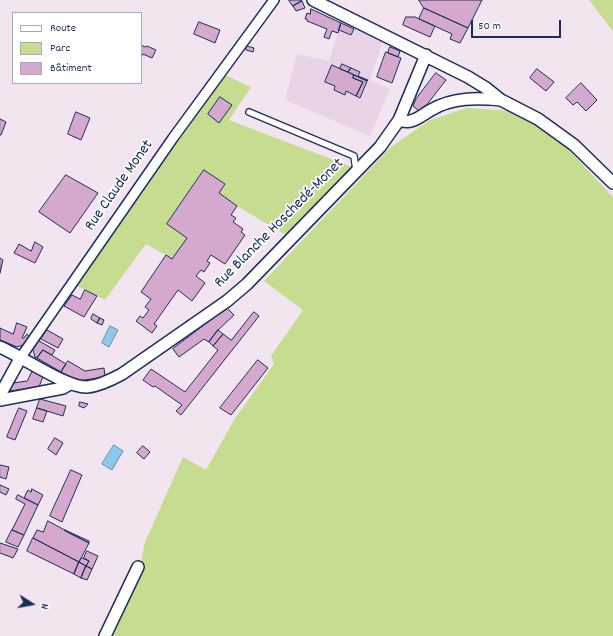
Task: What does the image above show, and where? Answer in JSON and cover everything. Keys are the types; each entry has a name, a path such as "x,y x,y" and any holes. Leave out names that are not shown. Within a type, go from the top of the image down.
{"street":[{"name":"Rue Claude Monet","path":"0,395 21,357 176,134 274,0"},
{"path":"313,0 426,55 486,88 501,100 538,119 574,145 613,183"},
{"name":"Rue Blanche Hoschedé-Monet","path":"70,384 86,387 113,380 227,301 248,284 380,147 399,120 426,55"},
{"path":"399,120 410,122 432,109 462,99 475,98 501,100"},
{"path":"0,347 70,384"},
{"path":"0,400 63,388 70,384"},
{"path":"105,636 138,567"}],"lane":[{"path":"249,112 354,156 356,172"}],"shaded area":[{"path":"341,23 383,41 370,81 390,89 370,136 285,100 297,54 329,61"}],"green space":[{"path":"589,0 613,0 613,31"},
{"path":"225,75 251,87 229,120 352,167 286,235 237,206 219,193 225,184 204,170 167,224 187,238 172,259 146,244 105,300 77,286"},
{"path":"467,108 512,111 552,132 613,197 613,636 111,636 138,577 145,542 183,457 206,470 234,420 274,364 271,356 303,310 264,281 391,147 430,120"}],"water":[{"path":"110,326 118,330 109,347 102,343"},
{"path":"114,445 123,451 112,470 102,464"}],"building":[{"path":"289,0 301,0 302,1 293,6"},
{"path":"419,0 482,0 468,28 424,8"},
{"path":"302,1 305,8 296,11 293,6"},
{"path":"424,8 468,28 460,43 450,39 452,34 419,19"},
{"path":"311,9 341,23 338,33 332,31 329,39 324,37 327,29 305,19 307,13 310,14"},
{"path":"406,17 415,17 435,26 430,37 403,25"},
{"path":"199,22 220,30 215,43 194,34"},
{"path":"341,23 354,29 351,35 339,30"},
{"path":"142,46 156,50 152,58 143,54 142,56"},
{"path":"247,46 254,48 253,52 246,50"},
{"path":"390,47 400,51 398,57 388,53"},
{"path":"386,52 401,58 392,83 377,77"},
{"path":"342,64 351,68 348,72 340,69"},
{"path":"332,65 354,75 353,78 363,82 356,96 346,91 345,95 334,90 335,86 325,82"},
{"path":"351,68 360,72 358,76 368,80 367,81 348,72"},
{"path":"537,69 554,82 546,91 530,78"},
{"path":"436,73 446,80 425,107 419,111 413,106 416,99"},
{"path":"354,75 367,81 360,98 356,96 363,82 353,78"},
{"path":"581,83 597,100 586,111 577,102 573,105 566,98"},
{"path":"220,97 232,105 219,123 208,114"},
{"path":"76,112 90,118 81,140 68,134"},
{"path":"0,119 6,122 1,135 0,135"},
{"path":"204,170 225,184 219,193 237,206 231,215 236,218 233,222 243,229 241,232 245,235 225,264 211,255 207,261 210,263 204,272 201,270 196,276 205,283 192,301 178,290 154,324 157,326 152,333 136,321 140,316 143,318 149,310 145,307 151,299 141,292 166,255 172,259 187,238 167,224"},
{"path":"66,175 98,193 70,233 39,212"},
{"path":"35,242 43,247 35,263 14,253 19,244 31,251"},
{"path":"0,258 3,260 0,273"},
{"path":"85,290 97,296 84,317 64,306 72,295 80,299"},
{"path":"227,308 234,315 218,330 209,342 204,339 179,357 173,349"},
{"path":"254,312 259,316 181,415 176,411 182,405 155,386 153,387 143,380 151,369 185,392 218,350 213,346 223,334 231,340"},
{"path":"93,314 100,318 97,323 91,319"},
{"path":"100,318 104,320 102,325 97,323"},
{"path":"17,323 27,327 22,338 24,338 27,334 29,336 23,345 17,347 0,340 0,328 13,334"},
{"path":"47,330 63,339 58,348 41,339"},
{"path":"218,330 223,334 213,346 209,342"},
{"path":"39,341 55,350 52,355 43,350 37,358 35,357 33,350"},
{"path":"43,350 66,364 61,372 37,358"},
{"path":"258,360 268,368 231,415 220,408"},
{"path":"68,361 85,371 104,368 105,377 77,381 61,372"},
{"path":"33,370 44,374 39,387 11,391 10,387 13,383 27,381"},
{"path":"40,399 66,406 63,416 37,408"},
{"path":"80,402 88,404 84,408 79,406"},
{"path":"19,408 27,411 15,440 7,437"},
{"path":"37,408 47,411 43,422 33,419"},
{"path":"55,438 63,443 56,455 48,449"},
{"path":"143,446 150,452 144,459 137,453"},
{"path":"0,465 9,467 6,479 0,477"},
{"path":"71,470 82,475 62,522 50,516"},
{"path":"0,485 9,489 6,495 0,492"},
{"path":"32,489 43,495 38,505 24,498 28,490 31,492"},
{"path":"18,495 38,505 24,535 12,530 25,504 16,499"},
{"path":"48,521 89,543 79,562 33,538 37,530 43,532"},
{"path":"12,530 24,535 18,547 6,542"},
{"path":"65,531 89,541 89,543"},
{"path":"33,538 79,562 74,574 27,551"},
{"path":"0,543 18,549 13,558 0,553"},
{"path":"87,551 98,556 92,569 86,566 89,561 84,558"},
{"path":"82,558 89,561 86,566 79,562"},
{"path":"79,562 86,566 81,578 74,574"},
{"path":"86,566 92,569 87,580 81,578"}]}
